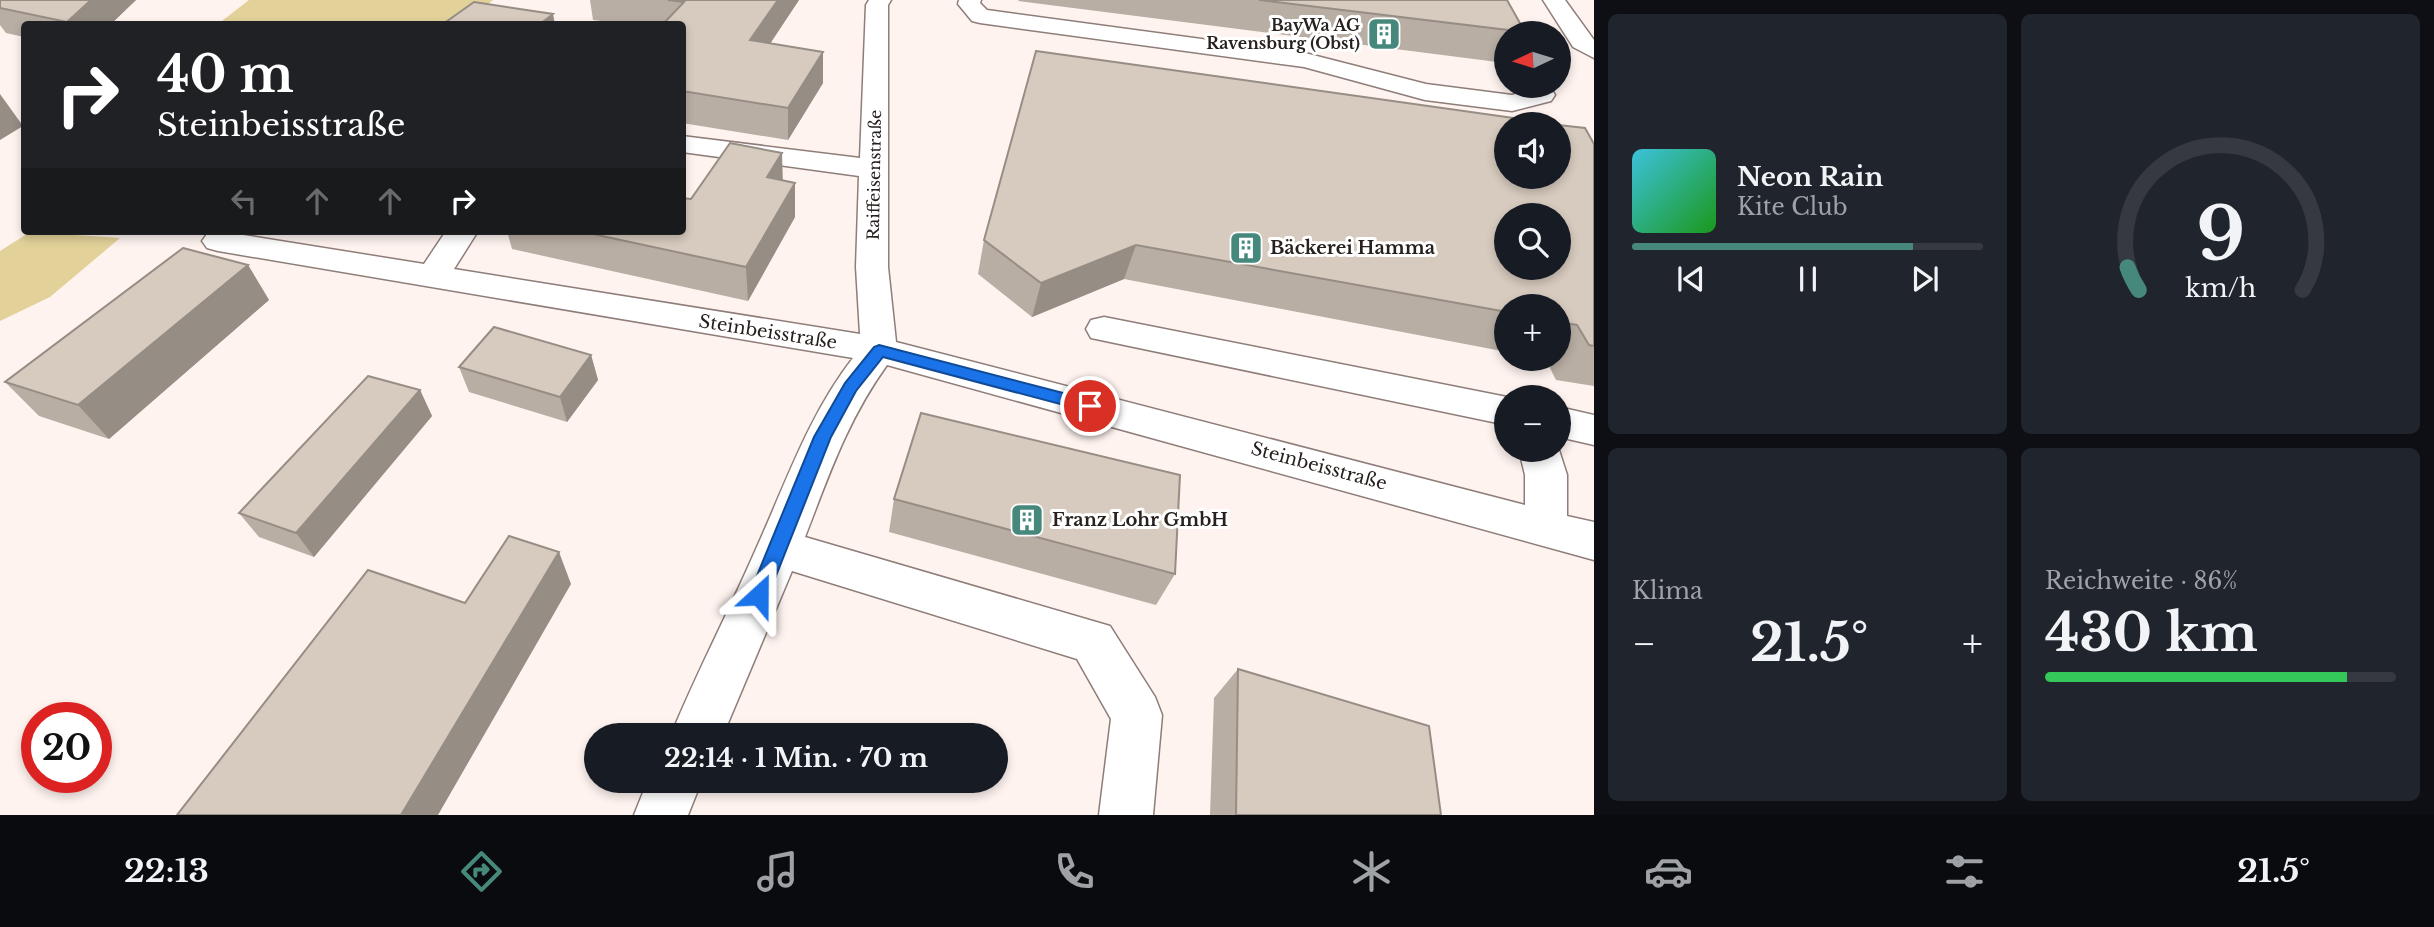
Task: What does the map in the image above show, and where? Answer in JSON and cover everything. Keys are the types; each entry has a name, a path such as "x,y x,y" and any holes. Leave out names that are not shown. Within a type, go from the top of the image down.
{"street":[{"name":"Raiffeisenstraße","path":"879,350 872,267 877,5 880,0"},
{"path":"970,0 969,4 980,16 1305,60 1424,92 1512,103 1531,98"},
{"path":"1554,0 1581,42 1594,51"},
{"path":"686,145 874,169"},
{"path":"432,276 459,235"},
{"name":"Steinbeisstraße","path":"218,241 879,350 1594,541"},
{"path":"1104,329 1494,408"},
{"path":"701,723 779,548 822,437 850,387 879,350"},
{"path":"1571,424 1594,429"},
{"path":"1542,462 1546,475 1546,528"},
{"path":"779,548 1093,642 1137,715 1126,815"},
{"path":"661,815 670,793"}],"shaded area":[{"path":"249,0 493,0 467,21 222,21"},
{"path":"25,235 120,238 50,297 0,321 0,251"}],"building":[{"path":"0,0 91,0 68,21 0,8"},
{"path":"668,0 778,0 750,40 823,52 788,108 686,92 686,21 666,21 684,2"},
{"path":"1259,0 1507,0 1519,21 1494,21 1494,28"},
{"path":"474,2 553,14 544,21 447,21"},
{"name":"Bäckerei Hamma","path":"1036,51 1494,115 1494,189 1571,189 1571,126 1585,128 1594,144 1594,346 1589,345 1577,325 1571,324 1571,294 1494,294 1494,310 1136,245 1041,283 984,240"},
{"path":"730,143 782,153 767,177 795,183 746,267 598,235 686,235 686,198 691,199"},
{"path":"183,248 248,265 78,405 5,382"},
{"path":"494,327 591,355 560,397 459,367"},
{"path":"368,376 420,390 296,533 239,513"},
{"path":"921,413 1180,475 1175,574 894,499"},
{"path":"509,536 559,552 401,815 177,815 368,570 465,603"},
{"path":"1238,669 1429,726 1441,815 1236,815"}],"place":[{"name":"BayWa AG Ravensburg (Obst)","path":"1384,34"},
{"name":"Bäckerei Hamma","path":"1246,248"},
{"name":"Franz Lohr GmbH","path":"1027,520"}],"route":[{"path":"759,595 822,437 850,387 879,350 1090,406"}]}
